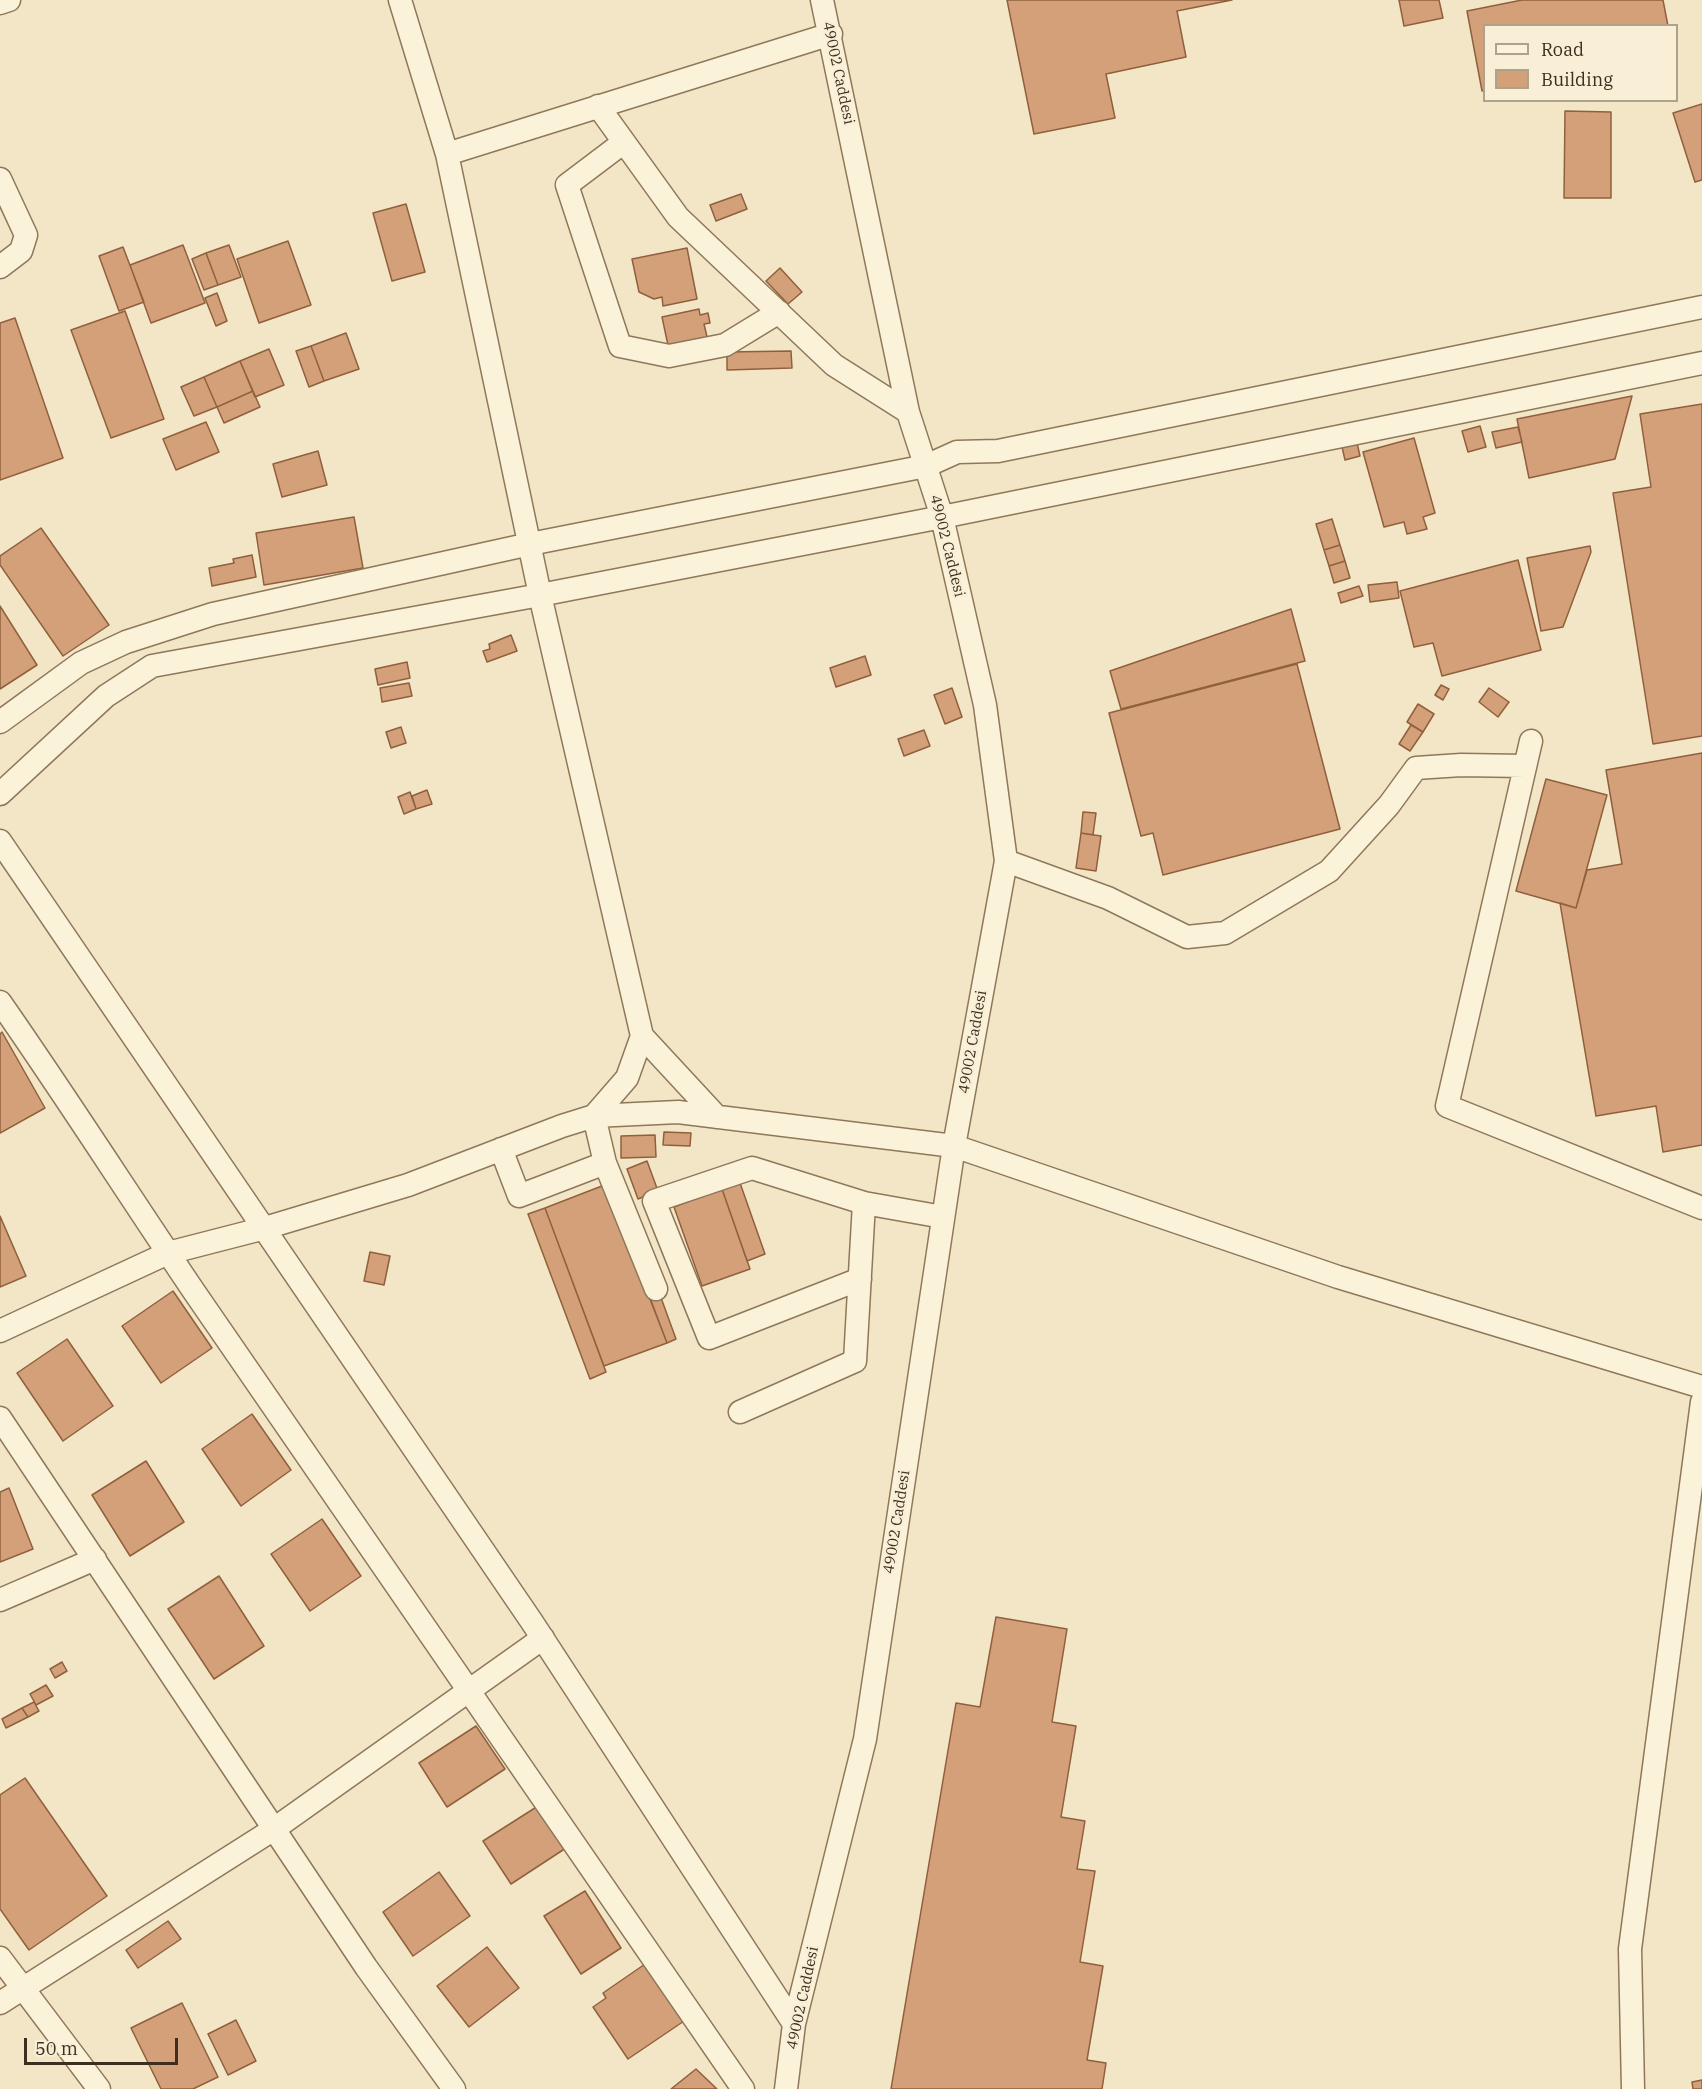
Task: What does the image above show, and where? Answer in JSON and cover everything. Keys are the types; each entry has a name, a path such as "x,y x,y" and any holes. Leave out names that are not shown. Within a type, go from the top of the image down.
{"street":[{"path":"0,3 9,0"},
{"path":"400,0 447,154 540,595 642,1036 717,1117"},
{"name":"49002 Caddesi","path":"786,2089 794,2024 865,1739 954,1146 1006,861 985,705 942,517 909,412 822,0"},
{"path":"447,154 831,34"},
{"path":"598,106 678,217 834,365 909,412"},
{"path":"624,142 567,185 620,346 669,356 725,345 778,312"},
{"path":"0,179 26,235 21,251 0,267"},
{"path":"0,722 81,663 158,630 213,614 530,544 926,466 957,452 998,451 1702,307"},
{"path":"0,794 106,696 152,666 540,595 942,517 1702,363"},
{"path":"1531,741 1448,1106 1702,1208"},
{"path":"1006,861 1108,898 1187,937 1226,933 1329,871 1389,805 1416,768 1461,765 1525,766"},
{"path":"0,841 543,1638 794,2024"},
{"path":"0,1002 168,1253 743,2089"},
{"path":"594,1116 627,1078 642,1036"},
{"path":"0,1331 168,1253 265,1228 408,1185 594,1116 678,1112 954,1146 1338,1277 1702,1387"},
{"path":"594,1116 605,1163 656,1289"},
{"path":"501,1149 519,1196 605,1163"},
{"path":"860,1279 709,1338 654,1202 752,1168 864,1203 943,1217"},
{"path":"740,1412 855,1361 864,1203"},
{"path":"1633,2089 1630,1949 1702,1402"},
{"path":"0,1418 366,1967 454,2089"},
{"path":"0,1600 95,1559"},
{"path":"0,2003 274,1829 543,1638"},
{"path":"0,1958 99,2089"}],"building":[{"path":"1007,0 1232,0 1177,11 1186,57 1106,74 1115,118 1034,134"},
{"path":"1399,0 1439,0 1443,18 1404,26"},
{"path":"1522,0 1663,0 1668,24 1483,24 1482,91 1467,11"},
{"path":"1702,104 1702,180 1695,182 1673,113"},
{"path":"1565,111 1611,112 1611,198 1564,198"},
{"path":"741,194 747,209 716,221 710,205"},
{"path":"406,204 425,272 392,281 373,213"},
{"path":"288,241 311,305 259,323 237,259"},
{"path":"183,245 205,303 151,323 130,265"},
{"path":"229,245 241,277 218,285 206,253"},
{"path":"123,247 144,302 119,311 99,256"},
{"path":"687,248 697,299 663,306 662,297 654,299 639,292 632,259"},
{"path":"206,253 218,285 204,290 192,259"},
{"path":"780,268 802,292 788,304 766,281"},
{"path":"217,293 227,321 216,326 205,298"},
{"path":"699,309 700,315 708,313 710,323 704,324 708,341 669,350 662,317"},
{"path":"125,311 164,419 111,438 71,330"},
{"path":"15,318 63,458 0,480 0,323"},
{"path":"346,333 359,369 324,381 311,346"},
{"path":"311,346 324,381 309,387 296,351"},
{"path":"269,349 284,385 255,397 240,361"},
{"path":"791,351 792,368 727,370 727,352"},
{"path":"240,361 253,391 217,407 204,377"},
{"path":"204,377 217,407 194,416 181,387"},
{"path":"253,391 260,407 224,423 217,407"},
{"path":"1632,396 1615,459 1529,478 1517,419"},
{"path":"1702,404 1702,736 1653,744 1613,493 1651,487 1640,414"},
{"path":"206,422 219,452 176,470 163,439"},
{"path":"1480,426 1486,447 1468,452 1462,431"},
{"path":"1518,427 1522,442 1496,448 1492,432"},
{"path":"1414,438 1435,513 1423,517 1427,529 1407,534 1404,522 1384,527 1363,452"},
{"path":"1357,443 1360,456 1345,460 1342,447"},
{"path":"318,451 327,485 282,497 273,464"},
{"path":"354,517 363,568 264,585 256,533"},
{"path":"1332,519 1340,545 1324,550 1316,524"},
{"path":"41,528 109,625 63,656 0,565 0,556"},
{"path":"1340,545 1345,561 1329,566 1324,550"},
{"path":"1590,546 1591,552 1563,627 1541,631 1527,558"},
{"path":"252,555 256,577 212,586 209,568 234,563 233,559"},
{"path":"1518,560 1541,650 1442,676 1433,643 1414,647 1400,591"},
{"path":"1345,561 1350,578 1334,583 1329,566"},
{"path":"1397,582 1399,598 1370,602 1368,585"},
{"path":"1359,586 1363,596 1341,603 1338,593"},
{"path":"0,606 37,665 0,689"},
{"path":"1291,609 1305,661 1121,709 1110,671"},
{"path":"511,635 517,651 487,662 483,651 490,649 489,644"},
{"path":"865,656 871,675 836,687 830,668"},
{"path":"407,662 410,678 378,685 375,669"},
{"path":"1297,664 1340,829 1163,875 1153,833 1141,836 1109,713"},
{"path":"409,683 412,696 382,702 380,688"},
{"path":"1441,685 1449,689 1443,700 1435,695"},
{"path":"952,688 962,717 945,724 934,695"},
{"path":"1489,688 1509,702 1498,717 1479,702"},
{"path":"1418,704 1434,714 1423,732 1407,722"},
{"path":"1411,725 1423,732 1410,751 1399,744"},
{"path":"401,727 406,743 391,748 386,732"},
{"path":"924,730 930,746 904,756 898,739"},
{"path":"1702,753 1702,1145 1663,1152 1656,1106 1596,1116 1560,903 1576,908 1587,870 1622,864 1606,770"},
{"path":"1546,779 1607,795 1576,908 1516,891"},
{"path":"427,790 432,804 416,809 412,796"},
{"path":"410,792 416,809 404,814 398,797"},
{"path":"1083,812 1096,813 1093,835 1081,833"},
{"path":"1081,833 1101,836 1096,871 1076,868"},
{"path":"2,1032 45,1108 0,1133 0,1034"},
{"path":"664,1132 691,1133 690,1146 663,1145"},
{"path":"655,1135 656,1157 621,1158 621,1136"},
{"path":"647,1161 658,1191 638,1199 627,1169"},
{"path":"740,1183 765,1254 747,1261 722,1189"},
{"path":"607,1184 667,1343 604,1366 545,1208"},
{"path":"722,1189 750,1269 702,1286 674,1207"},
{"path":"545,1208 606,1372 590,1379 528,1214"},
{"path":"0,1216 26,1276 0,1287"},
{"path":"370,1252 390,1256 384,1285 364,1281"},
{"path":"173,1291 212,1348 161,1383 122,1326"},
{"path":"660,1295 676,1339 667,1343 650,1299"},
{"path":"67,1339 113,1406 63,1441 17,1373"},
{"path":"252,1414 291,1470 241,1506 202,1449"},
{"path":"146,1461 184,1522 130,1556 92,1495"},
{"path":"9,1488 33,1549 0,1562 0,1492"},
{"path":"322,1519 361,1576 310,1611 271,1554"},
{"path":"219,1576 264,1646 214,1679 168,1609"},
{"path":"996,1617 1067,1629 1052,1722 1076,1726 1061,1817 1085,1821 1077,1869 1095,1871 1080,1962 1103,1966 1087,2060 1106,2063 1102,2089 891,2089 956,1703 980,1707"},
{"path":"62,1662 67,1671 55,1678 50,1669"},
{"path":"46,1685 53,1696 36,1705 30,1694"},
{"path":"34,1702 39,1711 28,1717 22,1708"},
{"path":"22,1708 28,1717 6,1728 2,1719"},
{"path":"476,1726 505,1769 447,1807 419,1763"},
{"path":"25,1778 107,1896 29,1950 0,1909 0,1795"},
{"path":"538,1806 566,1848 511,1884 483,1841"},
{"path":"439,1872 470,1916 413,1956 383,1912"},
{"path":"585,1891 621,1948 581,1974 544,1916"},
{"path":"168,1921 181,1939 138,1968 126,1950"},
{"path":"487,1947 519,1988 469,2027 437,1986"},
{"path":"648,1962 687,2019 628,2059 593,2007 606,1998 603,1993"},
{"path":"182,2003 218,2077 193,2089 161,2089 131,2028"},
{"path":"236,2020 256,2061 228,2075 208,2034"},
{"path":"696,2069 717,2089 671,2089"},
{"path":"1702,2080 1702,2089 1693,2089 1692,2082"}]}
